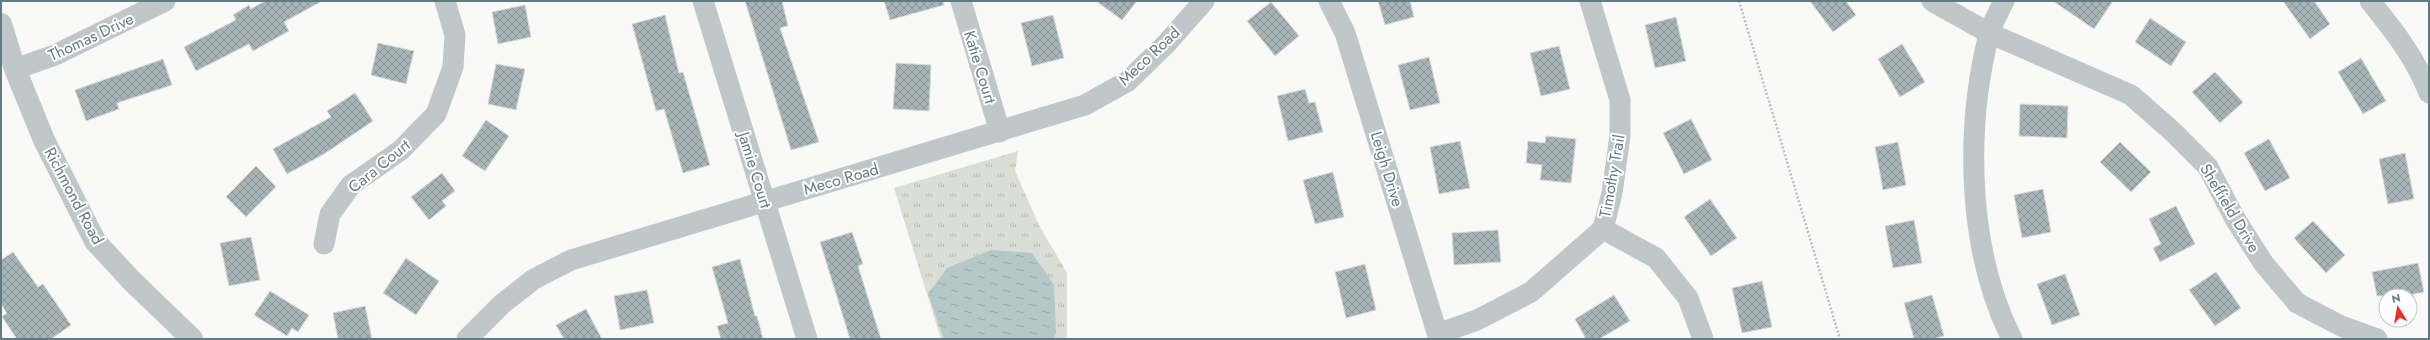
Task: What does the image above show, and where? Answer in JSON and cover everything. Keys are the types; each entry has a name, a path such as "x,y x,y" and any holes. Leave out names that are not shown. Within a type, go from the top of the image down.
{"street":[{"name":"Thomas Drive","path":"15,68 55,55 165,1"},
{"name":"Cara Court","path":"324,244 330,214 351,185 401,150 436,114 453,67 455,35 445,1"},
{"name":"Jamie Court","path":"703,1 807,339"},
{"name":"Katie Court","path":"961,1 1000,132"},
{"name":"Meco Road","path":"467,339 502,304 534,279 572,260 765,201 1000,132 1085,105 1128,81 1166,44 1204,1"},
{"name":"Leigh Drive","path":"1329,1 1345,32 1439,336"},
{"name":"Timothy Trail","path":"1439,336 1477,320 1531,292 1602,229 1612,193 1620,136 1620,100 1590,1"},
{"name":"Sheffield Drive","path":"1932,1 1989,33 2131,95 2172,130 2208,167 2234,217 2264,264 2297,304 2340,326 2377,339"},
{"path":"2004,1 1989,33 1973,125 1976,211 1982,249 2003,322 2012,339"},
{"path":"2370,1 2403,41 2419,68 2429,93"},
{"name":"Richmond Road","path":"1,24 15,68 44,140 95,241 130,280 192,339"},
{"path":"1602,229 1656,258 1688,298 1703,339"}],"path":[{"path":"1739,1 1840,339"}],"green space":[{"path":"1018,151 1015,171 1039,225 1067,273 1067,339 941,339 894,188"}],"water":[{"path":"991,250 1032,253 1054,285 1056,332 1054,339 944,339 928,294 947,268"}],"building":[{"path":"265,1 322,1 284,22 289,31 253,51 249,44 196,71 184,47 236,20 233,15 249,5 251,9"},
{"path":"745,1 782,1 788,26 780,28 819,142 791,150"},
{"path":"884,1 943,1 944,5 890,20"},
{"path":"1096,1 1137,1 1122,20"},
{"path":"1378,1 1410,1 1414,17 1385,25"},
{"path":"1810,1 1846,1 1856,15 1833,32"},
{"path":"2053,1 2113,1 2094,29"},
{"path":"2283,1 2314,1 2330,24 2310,39"},
{"path":"1271,2 1299,36 1275,56 1247,21"},
{"path":"525,5 531,37 498,44 492,12"},
{"path":"665,15 679,73 683,72 710,165 683,173 664,109 656,111 632,24"},
{"path":"1053,15 1064,58 1032,66 1021,23"},
{"path":"1676,17 1686,61 1655,68 1645,25"},
{"path":"2150,18 2186,42 2171,66 2135,42"},
{"path":"378,43 414,51 406,84 371,75"},
{"path":"1902,44 1925,82 1900,97 1878,59"},
{"path":"1559,46 1570,89 1541,96 1530,53"},
{"path":"1429,57 1440,103 1410,110 1398,65"},
{"path":"2361,58 2386,101 2363,114 2338,72"},
{"path":"163,59 172,85 117,103 119,109 86,121 75,90"},
{"path":"896,63 931,65 929,111 893,109"},
{"path":"496,64 525,69 516,110 488,104"},
{"path":"2215,72 2243,102 2220,123 2192,92"},
{"path":"1305,89 1309,103 1315,102 1323,132 1288,141 1277,96"},
{"path":"355,93 373,121 324,154 287,174 273,149 331,117 327,111"},
{"path":"2020,104 2068,106 2067,138 2019,136"},
{"path":"1691,119 1712,160 1684,174 1663,133"},
{"path":"486,120 509,136 485,171 462,156"},
{"path":"1546,136 1576,139 1571,183 1540,180 1542,165 1526,163 1528,141 1545,143"},
{"path":"2269,139 2290,178 2265,191 2244,153"},
{"path":"1460,141 1470,188 1439,194 1430,147"},
{"path":"1898,142 1906,185 1883,190 1875,147"},
{"path":"2120,142 2151,172 2131,192 2100,162"},
{"path":"2405,153 2414,199 2388,204 2379,159"},
{"path":"256,166 276,187 246,217 226,197"},
{"path":"1333,172 1344,217 1315,224 1303,180"},
{"path":"442,173 455,191 442,201 446,206 429,220 411,197"},
{"path":"2043,189 2051,232 2022,238 2014,195"},
{"path":"1710,199 1737,238 1711,256 1684,217"},
{"path":"2176,206 2195,244 2160,262 2153,248 2161,244 2149,219"},
{"path":"1914,220 1922,263 1893,268 1885,226"},
{"path":"2313,221 2345,255 2326,273 2294,238"},
{"path":"1498,230 1501,262 1454,265 1452,233"},
{"path":"852,232 863,264 858,266 881,339 850,339 820,242"},
{"path":"251,237 260,280 229,286 220,243"},
{"path":"13,252 38,287 43,284 71,325 51,339 17,339 2,317 7,313 1,304 1,260"},
{"path":"406,258 439,281 416,315 383,293"},
{"path":"740,259 755,316 757,316 763,339 721,339 717,326 728,323 712,267"},
{"path":"2418,263 2424,292 2418,293 2418,288 2378,288 2377,296 2372,272"},
{"path":"1365,264 1376,310 1346,318 1335,272"},
{"path":"2216,272 2241,308 2215,326 2189,290"},
{"path":"2065,274 2080,315 2052,325 2037,284"},
{"path":"1762,281 1772,327 1742,333 1732,288"},
{"path":"647,290 654,323 620,330 614,296"},
{"path":"270,291 309,315 298,332 292,328 287,336 254,315"},
{"path":"1614,295 1630,321 1599,339 1586,339 1575,319"},
{"path":"1932,295 1944,336 1933,339 1914,339 1904,303"},
{"path":"365,306 372,339 338,339 333,313"},
{"path":"586,309 602,339 564,339 556,325"}]}
